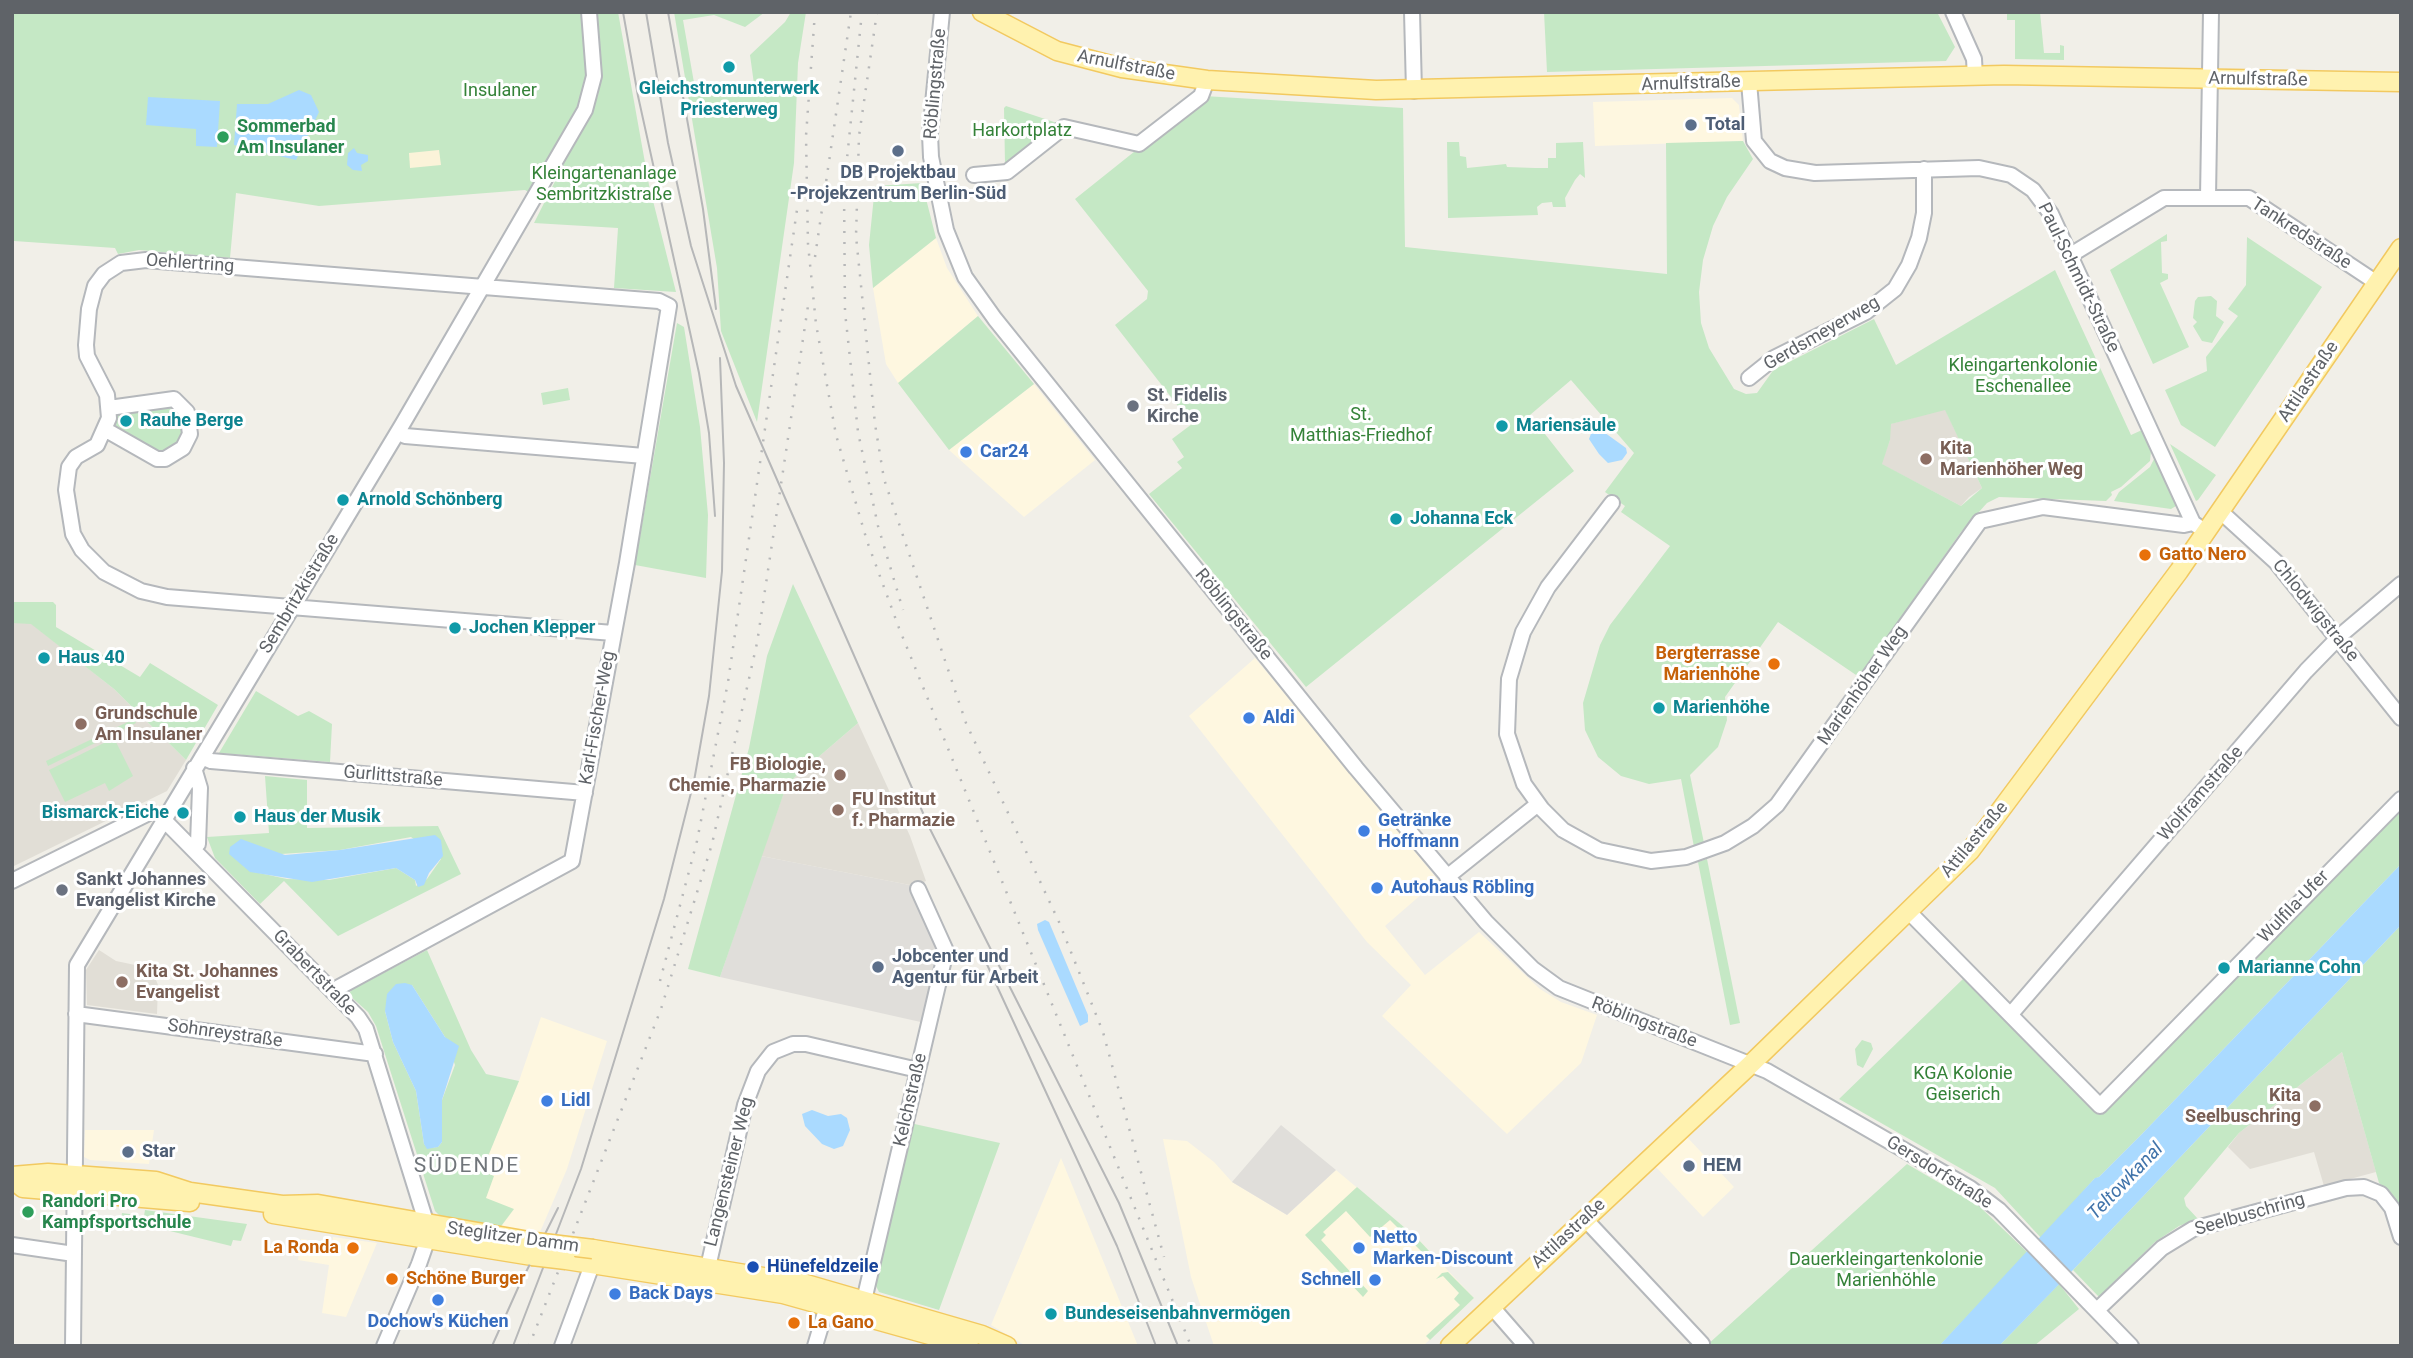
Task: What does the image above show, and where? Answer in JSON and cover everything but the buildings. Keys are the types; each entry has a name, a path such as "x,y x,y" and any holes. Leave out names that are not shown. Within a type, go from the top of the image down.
{"main road":[{"name":"Arnulfstraße","path":"988,14 1034,41 1089,61 1151,74 1207,80 1414,91 1975,76 2401,82"},
{"name":"Attilastraße","path":"1450,1346 1751,1064 1909,912 1976,843 2200,527 2220,512 2401,248"},
{"name":"Steglitzer Damm","path":"12,1178 27,1173 74,1184 203,1204 706,1273 829,1298 969,1346"},
{"name":"Steglitzer Damm","path":"862,1308 982,1335 1007,1346"}],"street":[{"name":"Sembritzkistraße","path":"73,1346 77,965 398,432 589,102 594,66 589,12"},
{"name":"Röblingstraße","path":"942,12 930,134 931,157 942,218 965,277 1128,484 1447,877 1517,953 1559,988 1751,1064"},
{"path":"1412,12 1414,91"},
{"path":"1953,12 1974,59 1975,76"},
{"path":"2208,197 2211,12"},
{"path":"974,176 1007,172 1064,127 1139,144 1202,96 1207,80"},
{"name":"Paul-Schmidt-Straße","path":"1749,82 1754,141 1762,153 1777,165 1815,173 1979,168 2020,179 2043,201 2200,527"},
{"name":"Gerdsmeyerweg","path":"1749,378 1774,358 1866,312 1895,289 1909,265 1919,238 1924,213 1924,169"},
{"name":"Tankredstraße","path":"2070,256 2160,199 2208,197 2254,200 2377,283"},
{"name":"Oehlertring","path":"106,430 109,408 107,395 87,356 87,323 95,286 104,274 121,263 146,260 659,301 669,306"},
{"name":"Karl-Fischer-Weg","path":"332,991 568,864 573,856 669,306"},
{"path":"109,408 174,399 187,412 190,434 183,448 165,459 150,455 106,430 97,446 73,460 66,479 69,523 82,550 121,583 167,597 613,633"},
{"path":"398,432 416,437 644,456"},
{"name":"Marienhöher Weg","path":"1612,503 1537,605 1513,663 1507,697 1507,734 1518,770 1538,804 1557,824 1580,841 1622,857 1676,859 1725,843 1765,817 1790,789 1980,521 2043,507 2200,527"},
{"name":"Chlodwigstraße","path":"2220,512 2268,553 2401,718"},
{"name":"Wolframstraße","path":"2011,1014 2338,638 2401,584"},
{"path":"198,762 198,844"},
{"name":"Gurlittstraße","path":"198,762 585,793"},
{"name":"Wulfila-Ufer","path":"2011,1014 2101,1106 2401,799"},
{"path":"1447,877 1538,804"},
{"path":"12,881 151,811"},
{"name":"Grabertstraße","path":"164,820 358,1017 375,1054 427,1233"},
{"name":"Kelchstraße","path":"862,1308 946,951 919,889"},
{"path":"1909,912 2011,1014"},
{"name":"Sohnreystraße","path":"76,1014 375,1054"},
{"name":"Langensteiner Weg","path":"706,1273 745,1105 758,1071 773,1052 793,1044 806,1044 918,1070"},
{"name":"Gersdorfstraße","path":"1751,1064 1970,1188 2019,1230 2131,1346"},
{"name":"Seelbuschring","path":"2097,1311 2162,1248 2185,1233 2346,1188 2364,1187 2381,1194 2392,1208 2401,1237"},
{"path":"1585,1219 1702,1344"},
{"path":"384,1346 427,1233"},
{"path":"12,1245 74,1254"},
{"path":"562,1346 592,1256"},
{"path":"815,1346 829,1298"},
{"path":"1492,1307 1525,1346"}],"shaded area":[{"path":"1732,98 1739,105 1743,141 1595,146 1593,102"},
{"path":"936,238 947,268 978,316 898,383 886,364 873,288"},
{"path":"1034,384 1095,460 1024,517 949,450"},
{"name":"Kita Marienhöher Weg","path":"1945,409 1982,488 1961,506 1881,464 1890,440 1890,424"},
{"name":"Grundschule Am Insulaner","path":"12,623 31,623 114,689 186,760 167,791 12,867"},
{"path":"1255,658 1438,880 1385,926 1425,975 1479,932 1540,989 1561,1002 1597,1015 1581,1063 1507,1134 1382,1016 1411,985 1367,942 1189,716"},
{"name":"FU Institut f. Pharmazie","path":"858,723 910,836 926,881 915,886 761,856 787,784"},
{"path":"761,856 915,886 940,946 934,1025 720,977"},
{"name":"Kita St. Johannes Evangelist","path":"99,950 116,961 140,966 154,975 158,985 157,1014 87,1005 86,970"},
{"path":"541,1017 607,1041 567,1169 540,1232 519,1232 461,1221 519,1081"},
{"name":"Kita Seelbuschring","path":"2342,1052 2376,1172 2324,1186 2314,1152 2250,1169 2228,1147 2239,1133"},
{"path":"1281,1125 1336,1170 1287,1215 1232,1182"},
{"path":"85,1130 154,1130 149,1164 90,1160 84,1157"},
{"path":"1686,1136 1734,1187 1703,1217 1655,1166"},
{"path":"1163,1139 1187,1141 1214,1162 1232,1182 1287,1215 1336,1170 1418,1239 1474,1298 1423,1346 1214,1346 1191,1277"},
{"path":"1061,1158 1138,1346 1026,1346 991,1325"},
{"path":"333,1237 377,1243 346,1317 322,1313 329,1265 298,1260 301,1239 332,1243"}],"green space":[{"name":"Sommerbad Am Insulaner","path":"12,12 585,12 588,93 530,193 525,190 319,206 236,193 230,258 139,250 118,254 115,248 14,241 12,298"},
{"name":"Kleingartenanlage Sembritzkistraße","path":"594,12 618,12 649,185 676,292 614,288 618,228 534,223 598,96 601,63"},
{"path":"674,12 765,12 745,27 714,15 683,20 696,94 754,84 750,55 785,22 791,12 806,12 798,63 794,163 757,422 721,331 717,268"},
{"path":"1544,12 1937,12 1955,47 1946,61 1547,72"},
{"path":"2007,12 2040,12 2044,53 2060,53 2060,45 2064,46 2064,60 2015,59 2015,20 2007,20"},
{"path":"1204,96 1403,108 1405,247 1667,274 1666,143 1743,141 1753,159 1727,197 1713,226 1703,260 1699,292 1701,323 1709,348 1734,389 1746,394 1757,393 1777,365 1779,367 1874,319 1896,365 2055,270 2131,435 2142,430 2151,451 2150,461 2121,487 2111,492 2112,495 2106,501 1999,497 1987,503 1961,532 1859,677 1778,622 1725,697 1727,720 1718,747 1690,775 1704,843 1694,847 1681,779 1649,784 1621,776 1598,757 1585,730 1583,703 1600,645 1610,625 1670,546 1621,512 1625,506 1605,492 1634,453 1571,380 1530,415 1574,471 1306,687 1149,494 1182,468 1177,462 1184,457 1172,439 1192,424 1115,325 1147,299 1148,291 1075,199","holes":["1945,410 1982,488 1961,506 1882,464 1890,440 1891,424"]},
{"name":"Harkortplatz","path":"1006,106 1057,123 1055,130 1005,164 1004,108"},
{"path":"1447,142 1459,142 1460,156 1466,157 1467,168 1506,164 1507,167 1548,168 1548,158 1556,158 1556,143 1583,142 1585,178 1580,174 1575,180 1565,198 1566,207 1553,207 1552,202 1542,203 1537,207 1538,215 1448,218"},
{"path":"922,183 936,238 873,288 869,245 875,186"},
{"path":"2167,234 2167,241 2161,242 2162,273 2168,274 2168,279 2160,283 2189,347 2153,364 2110,270"},
{"path":"2247,237 2322,287 2215,447 2181,425 2165,390 2207,371 2206,357 2238,316 2228,309 2246,285"},
{"path":"2211,296 2217,301 2216,316 2224,322 2212,343 2202,341 2193,326 2197,322 2193,318 2195,301 2198,297"},
{"path":"978,316 1034,384 949,450 898,383"},
{"path":"677,323 684,327 700,427 708,515 706,578 635,565"},
{"path":"568,388 570,400 543,405 541,393"},
{"path":"178,406 186,437 166,453 154,451 115,430 117,411"},
{"path":"2170,444 2216,475 2196,501"},
{"path":"2155,457 2176,506 2171,509 2114,501 2119,492 2150,467"},
{"path":"793,584 858,723 787,784 720,977 688,969 749,748 767,656"},
{"path":"12,589 13,602 53,602 56,605 56,627 140,677 150,663 218,705 186,760 114,689 31,624 12,623"},
{"path":"256,691 298,716 309,711 332,724 330,762 219,753"},
{"path":"134,719 136,723 48,766 46,761"},
{"path":"114,738 133,776 109,791 105,783 65,802 49,770"},
{"path":"265,776 307,780 307,828 438,826 461,874 338,936 284,881 260,904 215,858 207,837 269,833","holes":["411,837 441,859 427,879 416,886 415,880 396,868 329,880 287,879 250,871 281,854 340,850"]},
{"name":"KGA Kolonie Geiserich","path":"2401,804 2401,864 2142,1134 2094,1179 2042,1239 1995,1188 1839,1099 1963,979 2097,1114"},
{"path":"1707,859 1740,1023 1730,1025 1698,862"},
{"path":"2401,925 2401,1215 2392,1194 2379,1183 2342,1052 2239,1133 2184,1198 2186,1206 2198,1219 2179,1226 2155,1242 2099,1297 2073,1270"},
{"path":"427,950 471,1050 486,1074 519,1081 482,1171 494,1176 486,1198 514,1209 499,1229 441,1217 435,1211 376,1026 368,1012 349,995 351,990","holes":["412,985 445,1037 455,1065 442,1100 442,1142 438,1147 428,1148 424,1144 416,1091 393,1042 385,1011"]},
{"path":"1862,1040 1871,1043 1873,1049 1863,1068 1857,1065 1855,1049"},
{"path":"910,1123 1000,1143 939,1310 879,1292 873,1280"},
{"name":"Dauerkleingartenkolonie Marienhöhle","path":"1907,1164 1979,1206 2028,1253 1939,1346 1706,1346"},
{"path":"1357,1187 1418,1239 1432,1254 1434,1264 1390,1220 1370,1237 1346,1211 1323,1232 1326,1235 1321,1240 1368,1291 1363,1297 1305,1235"},
{"path":"145,1210 247,1224 241,1241 233,1240 231,1246 121,1219 122,1213 144,1216"},
{"path":"1448,1272 1474,1298 1430,1340 1426,1336 1460,1305 1454,1299 1459,1293 1443,1276 1436,1279 1442,1273"},
{"path":"2059,1284 2079,1309 2034,1346 1999,1346"}],"sand":[{"path":"439,150 441,165 410,168 409,153"}],"water":[{"path":"299,90 311,95 319,112 296,160 234,145 237,104 268,104"},
{"path":"148,97 220,101 217,147 196,146 196,129 146,125"},
{"path":"354,148 357,153 368,155 368,161 361,165 362,171 353,170 347,165 348,153"},
{"path":"1601,430 1626,448 1627,453 1622,460 1608,463 1599,454 1589,439 1592,431"},
{"path":"435,835 441,840 443,856 429,873 424,885 418,887 415,880 396,868 312,882 250,872 229,854 230,847 241,839 285,855 340,850"},
{"name":"Teltowkanal","path":"2401,864 2401,925 2073,1270 1999,1346 1939,1346 2095,1178 2142,1134"},
{"path":"1045,920 1049,922 1088,1015 1088,1022 1080,1026 1038,930 1037,924"},
{"path":"396,984 412,985 445,1037 459,1046 442,1100 442,1142 438,1147 427,1149 416,1091 393,1042 385,1011 387,994"},
{"path":"812,1110 828,1116 841,1114 847,1118 850,1130 843,1146 834,1149 822,1144 805,1126 802,1114"}],"tram line":[{"path":"623,12 638,96 699,373 709,433 715,516"},
{"path":"646,12 668,143 691,246 736,386 930,829 1119,1203 1178,1346"},
{"path":"668,12 703,209 716,309"},
{"path":"513,1346 581,1169 664,899 694,781 709,696 722,571 724,463 720,358"},
{"path":"984,958 1117,1246 1156,1346"},
{"path":"525,1274 558,1208"},
{"path":"492,1346 522,1279"}],"railway":[{"path":"815,12 806,136 808,244 816,324 836,435 867,541 899,628 1191,1346"},
{"path":"815,257 851,12"},
{"path":"862,12 844,188 845,312 858,432 878,526 903,610"},
{"path":"877,12 859,136 856,236 875,424 884,479 966,723 1059,922 1103,1032 1164,1257"},
{"path":"660,981 697,841 728,682 799,196"},
{"path":"529,1346 661,1009 712,844 757,643 808,306"}],"place":[{"name":"Gleichstromunterwerk Priesterweg","path":"729,67"},
{"name":"Total","path":"1691,125"},
{"name":"Sommerbad Am Insulaner","path":"223,137"},
{"name":"DB Projektbau -Projekzentrum Berlin-Süd","path":"898,151"},
{"name":"St. Fidelis Kirche","path":"1133,406"},
{"name":"Rauhe Berge","path":"126,421"},
{"name":"Mariensäule","path":"1502,426"},
{"name":"Car24","path":"966,452"},
{"name":"Kita Marienhöher Weg","path":"1926,459"},
{"name":"Arnold Schönberg","path":"343,500"},
{"name":"Johanna Eck","path":"1396,519"},
{"name":"Gatto Nero","path":"2145,555"},
{"name":"Jochen Klepper","path":"455,628"},
{"name":"Haus 40","path":"44,658"},
{"name":"Bergterrasse Marienhöhe","path":"1774,664"},
{"name":"Marienhöhe","path":"1659,708"},
{"name":"Aldi","path":"1249,718"},
{"name":"Grundschule Am Insulaner","path":"81,724"},
{"name":"FB Biologie, Chemie, Pharmazie","path":"840,775"},
{"name":"FU Institut f. Pharmazie","path":"838,810"},
{"name":"Bismarck-Eiche","path":"183,813"},
{"name":"Haus der Musik","path":"240,817"},
{"name":"Getränke Hoffmann","path":"1364,831"},
{"name":"Autohaus Röbling","path":"1377,888"},
{"name":"Sankt Johannes Evangelist Kirche","path":"62,890"},
{"name":"Jobcenter und Agentur für Arbeit","path":"878,967"},
{"name":"Marianne Cohn","path":"2224,968"},
{"name":"Kita St. Johannes Evangelist","path":"122,982"},
{"name":"Lidl","path":"547,1101"},
{"name":"Kita Seelbuschring","path":"2315,1106"},
{"name":"Star","path":"128,1152"},
{"name":"HEM","path":"1689,1166"},
{"name":"Randori Pro Kampfsportschule","path":"28,1212"},
{"name":"La Ronda","path":"353,1248"},
{"name":"Netto Marken-Discount","path":"1359,1248"},
{"name":"Hünefeldzeile","path":"753,1267"},
{"name":"Schöne Burger","path":"392,1279"},
{"name":"Schnell","path":"1375,1280"},
{"name":"Back Days","path":"615,1294"},
{"name":"Dochow's Küchen","path":"438,1300"},
{"name":"Bundeseisenbahnvermögen","path":"1051,1314"},
{"name":"La Gano","path":"794,1323"}],"district":[{"name":"SÜDENDE","path":"467,1167"}],"park label":[{"name":"Insulaner","path":"500,91"},
{"name":"Kleingartenkolonie Eschenallee","path":"2023,376"},
{"name":"St. Matthias-Friedhof","path":"1361,425"}]}
